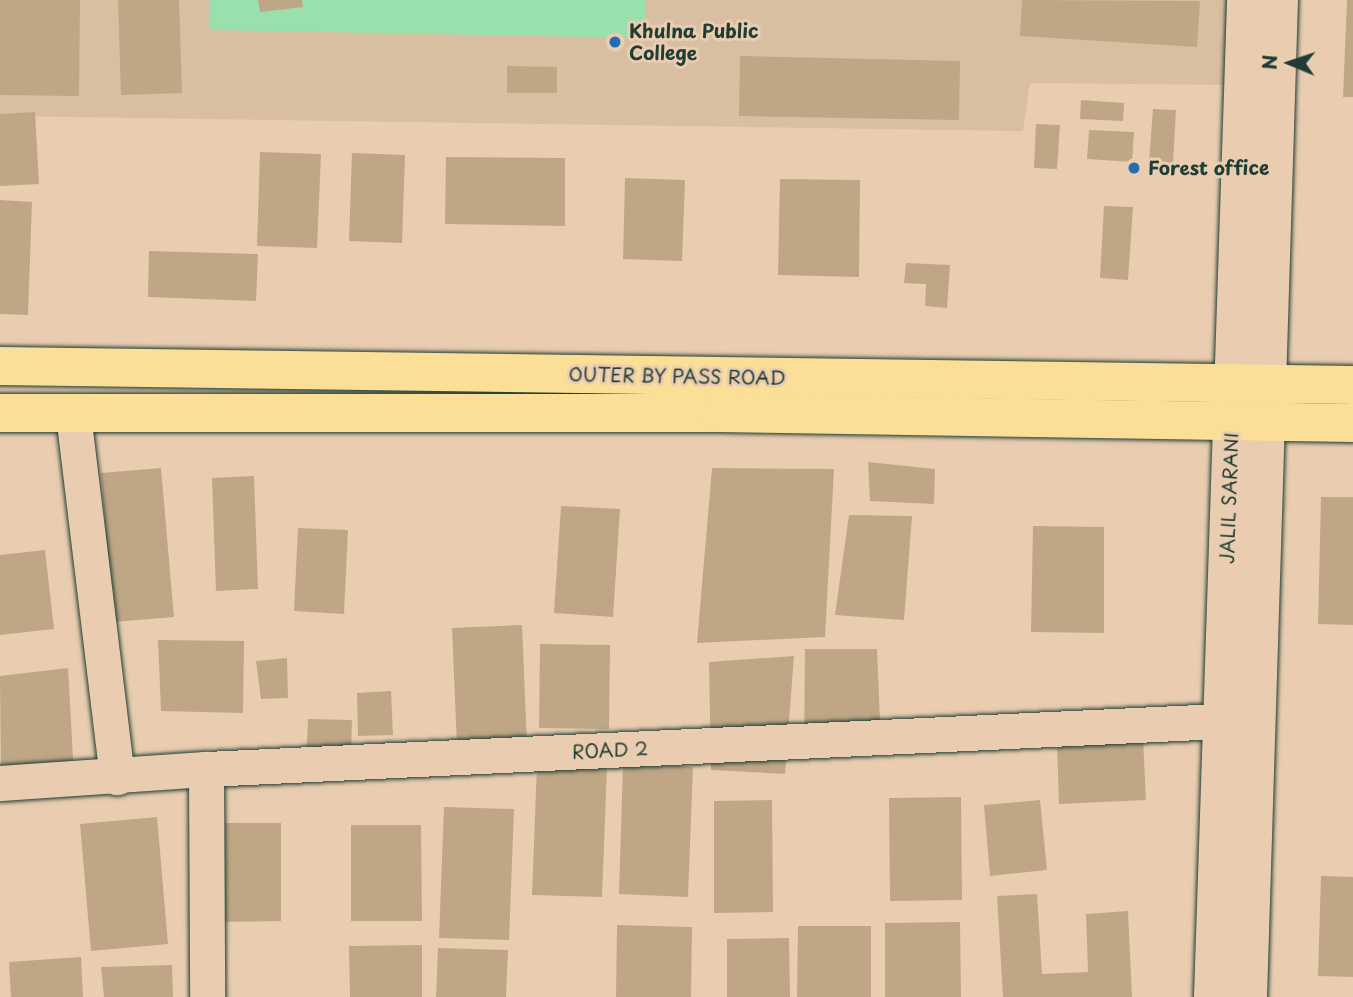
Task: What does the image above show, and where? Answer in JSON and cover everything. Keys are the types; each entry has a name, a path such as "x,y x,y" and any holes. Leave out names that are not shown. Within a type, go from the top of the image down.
{"main road":[{"name":"JALIL SARANI","path":"1246,0 1251,403 1248,997"},
{"name":"JALIL SARANI","path":"1213,997 1220,721 1251,403 1279,0"},
{"name":"OUTER BY PASS ROAD","path":"0,366 1251,403 1353,422"},
{"name":"OUTER BY PASS ROAD","path":"0,413 720,413 1251,403 1353,386"}],"street":[{"path":"73,414 117,778"},
{"name":"ROAD 2","path":"0,783 117,778 205,769 1220,721"},
{"path":"205,769 207,997"}],"shaded area":[{"name":"Khulna Public College","path":"0,0 1230,0 1228,85 1030,83 1023,131 0,116"}],"green space":[{"path":"209,0 646,0 645,38 209,30"}],"building":[{"path":"0,0 80,0 79,96 0,95"},
{"path":"118,0 179,0 182,93 121,95"},
{"path":"258,0 302,0 303,7 260,12"},
{"path":"1022,0 1200,1 1197,47 1020,36"},
{"path":"1347,0 1353,0 1353,97 1343,97"},
{"path":"740,56 960,61 959,120 739,116"},
{"path":"507,66 557,67 557,93 507,93"},
{"path":"1081,100 1124,103 1123,121 1080,119"},
{"path":"1153,109 1176,110 1173,163 1149,162"},
{"path":"35,112 39,184 0,186 0,114"},
{"path":"1036,124 1060,125 1057,169 1034,168"},
{"path":"1089,130 1134,132 1132,162 1087,159"},
{"path":"260,152 321,154 317,248 257,246"},
{"path":"352,153 405,155 402,243 349,241"},
{"path":"446,157 565,158 565,226 445,224"},
{"path":"625,178 685,180 682,261 623,259"},
{"path":"780,179 860,180 859,277 778,275"},
{"path":"0,200 32,202 28,315 0,314"},
{"path":"1104,206 1133,207 1128,280 1100,278"},
{"path":"149,251 258,254 256,301 148,297"},
{"path":"906,263 950,265 947,308 925,306 926,284 904,283"},
{"path":"868,462 935,469 934,504 870,501"},
{"path":"161,468 174,617 113,622 101,473"},
{"path":"712,468 834,469 825,637 697,643"},
{"path":"254,476 258,589 216,591 212,478"},
{"path":"1321,497 1353,497 1353,625 1318,624"},
{"path":"561,506 620,509 613,617 554,613"},
{"path":"849,515 912,516 904,620 835,615"},
{"path":"1033,526 1104,527 1104,633 1031,632"},
{"path":"298,528 348,530 344,614 294,611"},
{"path":"45,550 54,629 0,635 0,555"},
{"path":"522,625 528,767 458,770 452,628"},
{"path":"158,640 244,641 243,713 161,711"},
{"path":"540,644 610,645 609,729 539,728"},
{"path":"805,649 877,649 881,745 804,745"},
{"path":"794,656 785,774 711,770 709,662"},
{"path":"287,658 288,698 261,699 256,661"},
{"path":"68,668 74,775 1,778 0,676"},
{"path":"391,691 393,735 358,736 357,693"},
{"path":"308,719 352,720 351,755 306,766"},
{"path":"1143,739 1146,800 1059,804 1057,743"},
{"path":"623,763 693,767 688,897 619,894"},
{"path":"537,764 607,767 602,897 532,895"},
{"path":"961,797 962,900 890,901 889,798"},
{"path":"772,800 773,912 714,913 714,801"},
{"path":"1040,800 1047,870 990,876 984,805"},
{"path":"444,807 514,809 509,940 439,938"},
{"path":"157,817 168,944 91,951 80,824"},
{"path":"216,823 281,823 281,921 217,922"},
{"path":"351,825 421,825 422,921 351,921"},
{"path":"1321,876 1353,877 1353,977 1318,976"},
{"path":"1037,894 1042,974 1088,972 1086,914 1128,911 1132,997 1003,997 997,896"},
{"path":"960,922 961,997 885,997 885,923"},
{"path":"617,925 692,927 691,997 616,997"},
{"path":"798,926 871,926 871,997 797,997"},
{"path":"789,938 790,997 727,997 727,939"},
{"path":"422,945 422,997 350,997 349,946"},
{"path":"438,948 508,950 506,997 436,997"},
{"path":"81,957 83,997 11,997 9,962"},
{"path":"172,965 173,997 104,997 101,967"}],"place":[{"name":"Khulna Public College","path":"615,42"},
{"name":"Forest office","path":"1134,168"}]}
